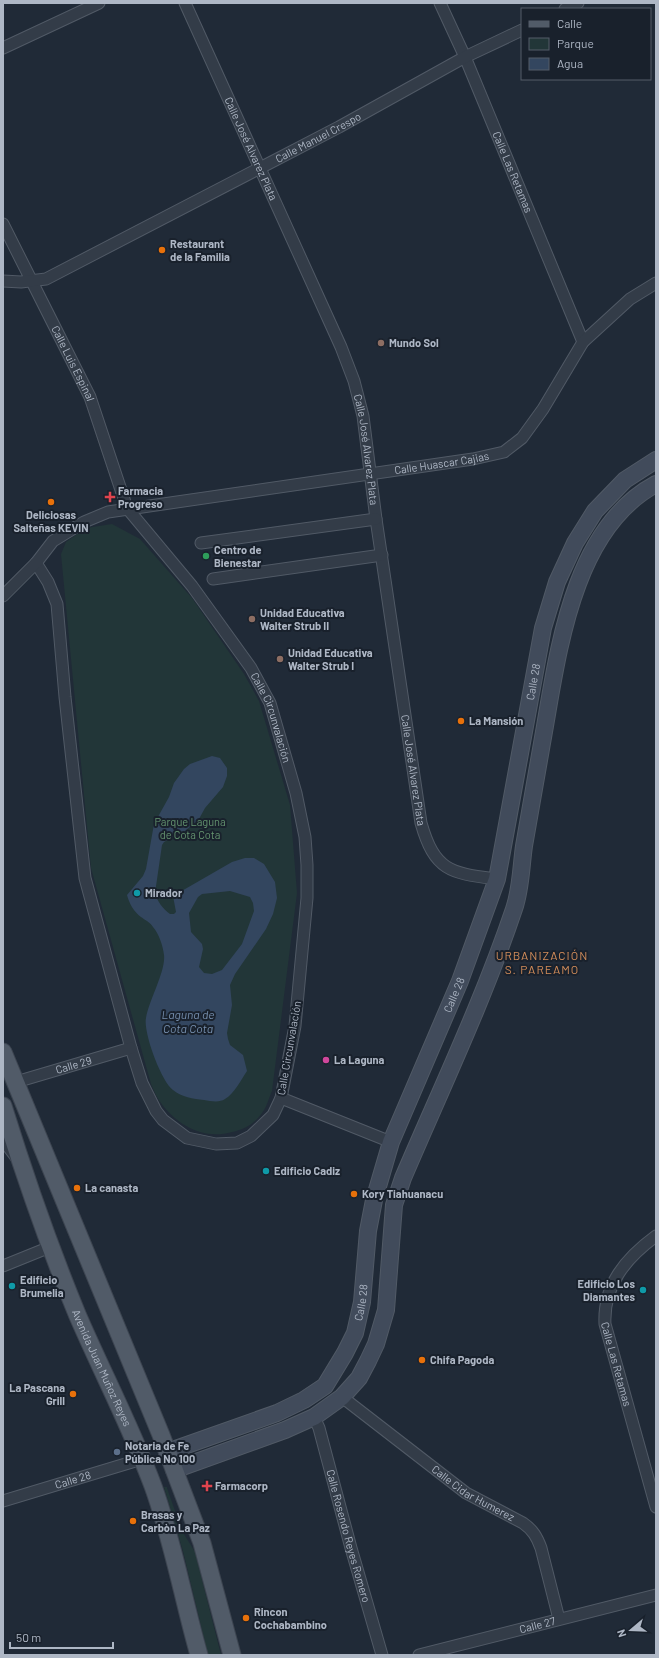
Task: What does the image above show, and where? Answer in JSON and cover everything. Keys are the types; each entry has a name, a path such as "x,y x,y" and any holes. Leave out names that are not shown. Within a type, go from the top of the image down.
{"main road":[{"name":"Calle 28","path":"167,1452 277,1413 304,1400 325,1386 336,1371 355,1333 362,1302 368,1231 374,1200 390,1142 460,981 497,879 543,628 557,582 575,543 595,511 625,480 656,460"},
{"name":"Calle 28","path":"174,1470 285,1430 314,1417 342,1397 359,1378 368,1361 376,1344 386,1310 394,1205 403,1178 474,1012 514,907 550,696 574,591 593,551 608,527 627,505 656,484"},
{"path":"575,543 593,551"},
{"path":"531,691 550,696"},
{"path":"497,879 519,883"},
{"path":"3,1052 167,1452 202,1543 232,1655"},
{"name":"Avenida Juan Muñoz Reyes","path":"3,1106 50,1247 78,1315 142,1459 157,1499 172,1549 199,1655"},
{"path":"381,1172 403,1178"},
{"path":"325,1386 342,1397"},
{"path":"304,1400 314,1417"},
{"path":"142,1459 167,1452"},
{"path":"142,1459 158,1469 174,1470"}],"street":[{"path":"3,48 99,3"},
{"name":"Calle José Alvarez Plata","path":"185,3 341,347 354,380 363,416 372,475 376,519 421,823 426,843 442,865 461,874 497,879"},
{"name":"Calle Las Retamas","path":"440,3 465,57 583,342"},
{"path":"567,8 578,3"},
{"name":"Calle Manuel Crespo","path":"3,281 31,281 46,279 339,126 465,57 521,30"},
{"name":"Calle Luis Espinal","path":"3,224 90,397 127,508"},
{"name":"Calle Huascar Cajias","path":"127,508 372,475 473,459 504,452 522,438 543,409 583,342 630,299 656,283"},
{"path":"3,596 36,563 53,541 84,522 108,512 127,508"},
{"name":"Calle Circunvalación","path":"36,563 48,582 57,604 65,697 85,878 131,1048 142,1083 156,1111 163,1120 187,1138 216,1144 237,1143 251,1136 262,1128 273,1115 281,1098 295,1026 306,898 307,865 305,837 296,793 270,703 251,668 192,586 127,508"},
{"path":"201,543 376,519"},
{"path":"213,579 382,555"},
{"name":"Calle 29","path":"16,1082 131,1048"},
{"path":"281,1098 390,1142"},
{"path":"3,1140 21,1163"},
{"name":"Calle Las Retamas","path":"656,1236 629,1260 614,1279 606,1299 604,1309 605,1324 656,1507"},
{"path":"3,1266 50,1247"},
{"name":"Calle Cidar Humerez","path":"342,1397 466,1493 523,1523 531,1529 537,1537 541,1548 559,1619"},
{"name":"Calle Rosendo Reyes Romero","path":"314,1417 319,1428 351,1548 382,1655"},
{"name":"Calle 28","path":"3,1501 142,1459"},
{"name":"Calle 27","path":"418,1655 656,1595"}],"green space":[{"name":"Parque Laguna de Cota Cota","path":"112,524 140,539 192,598 244,674 259,701 290,805 297,893 272,1091 264,1111 249,1126 222,1134 211,1134 192,1129 175,1118 160,1101 151,1084 91,868 61,554 66,542 86,528"},
{"path":"164,1487 167,1487 182,1531 195,1552 221,1655 208,1655 183,1551"}],"water":[{"name":"Laguna de Cota Cota","path":"212,756 220,758 227,768 227,776 223,787 205,808 199,819 185,831 164,842 162,845 155,893 159,902 167,912 174,914 176,912 173,896 232,862 245,858 254,858 264,864 275,882 277,898 273,914 266,929 235,974 230,985 232,1005 227,1033 228,1039 230,1045 243,1055 247,1071 231,1094 225,1099 218,1101 192,1098 176,1092 168,1085 158,1067 147,1034 146,1018 160,977 164,962 164,955 157,933 150,924 136,913 130,904 127,895 143,876 146,869 154,824 169,797 174,783 184,769 190,764","holes":["230,891 250,897 253,903 254,911 242,944 222,970 212,974 204,973 199,967 203,949 202,944 191,932 189,913 198,897 202,894"]}],"place":[{"name":"Restaurant de la Familia","path":"162,250"},
{"name":"Mundo Sol","path":"381,343"},
{"name":"Farmacia Progreso","path":"110,497"},
{"name":"Deliciosas Salteñas KEVIN","path":"51,502"},
{"name":"Centro de Bienestar","path":"206,556"},
{"name":"Unidad Educativa Walter Strub II","path":"252,619"},
{"name":"Unidad Educativa Walter Strub I","path":"280,659"},
{"name":"La Mansión","path":"461,721"},
{"name":"Mirador","path":"137,893"},
{"name":"La Laguna","path":"326,1060"},
{"name":"Edificio Cadiz","path":"266,1171"},
{"name":"La canasta","path":"77,1188"},
{"name":"Kory Tiahuanacu","path":"354,1194"},
{"name":"Edificio Brumelia","path":"12,1286"},
{"name":"Edificio Los Diamantes","path":"643,1290"},
{"name":"Chifa Pagoda","path":"422,1360"},
{"name":"La Pascana Grill","path":"73,1394"},
{"name":"Notaria de Fe Pública No 100","path":"117,1452"},
{"name":"Farmacorp","path":"207,1486"},
{"name":"Brasas y Carbòn La Paz","path":"133,1521"},
{"name":"Rincon Cochabambino","path":"246,1618"}],"district":[{"name":"URBANIZACIÓN S. PAREAMO","path":"542,963"}]}
